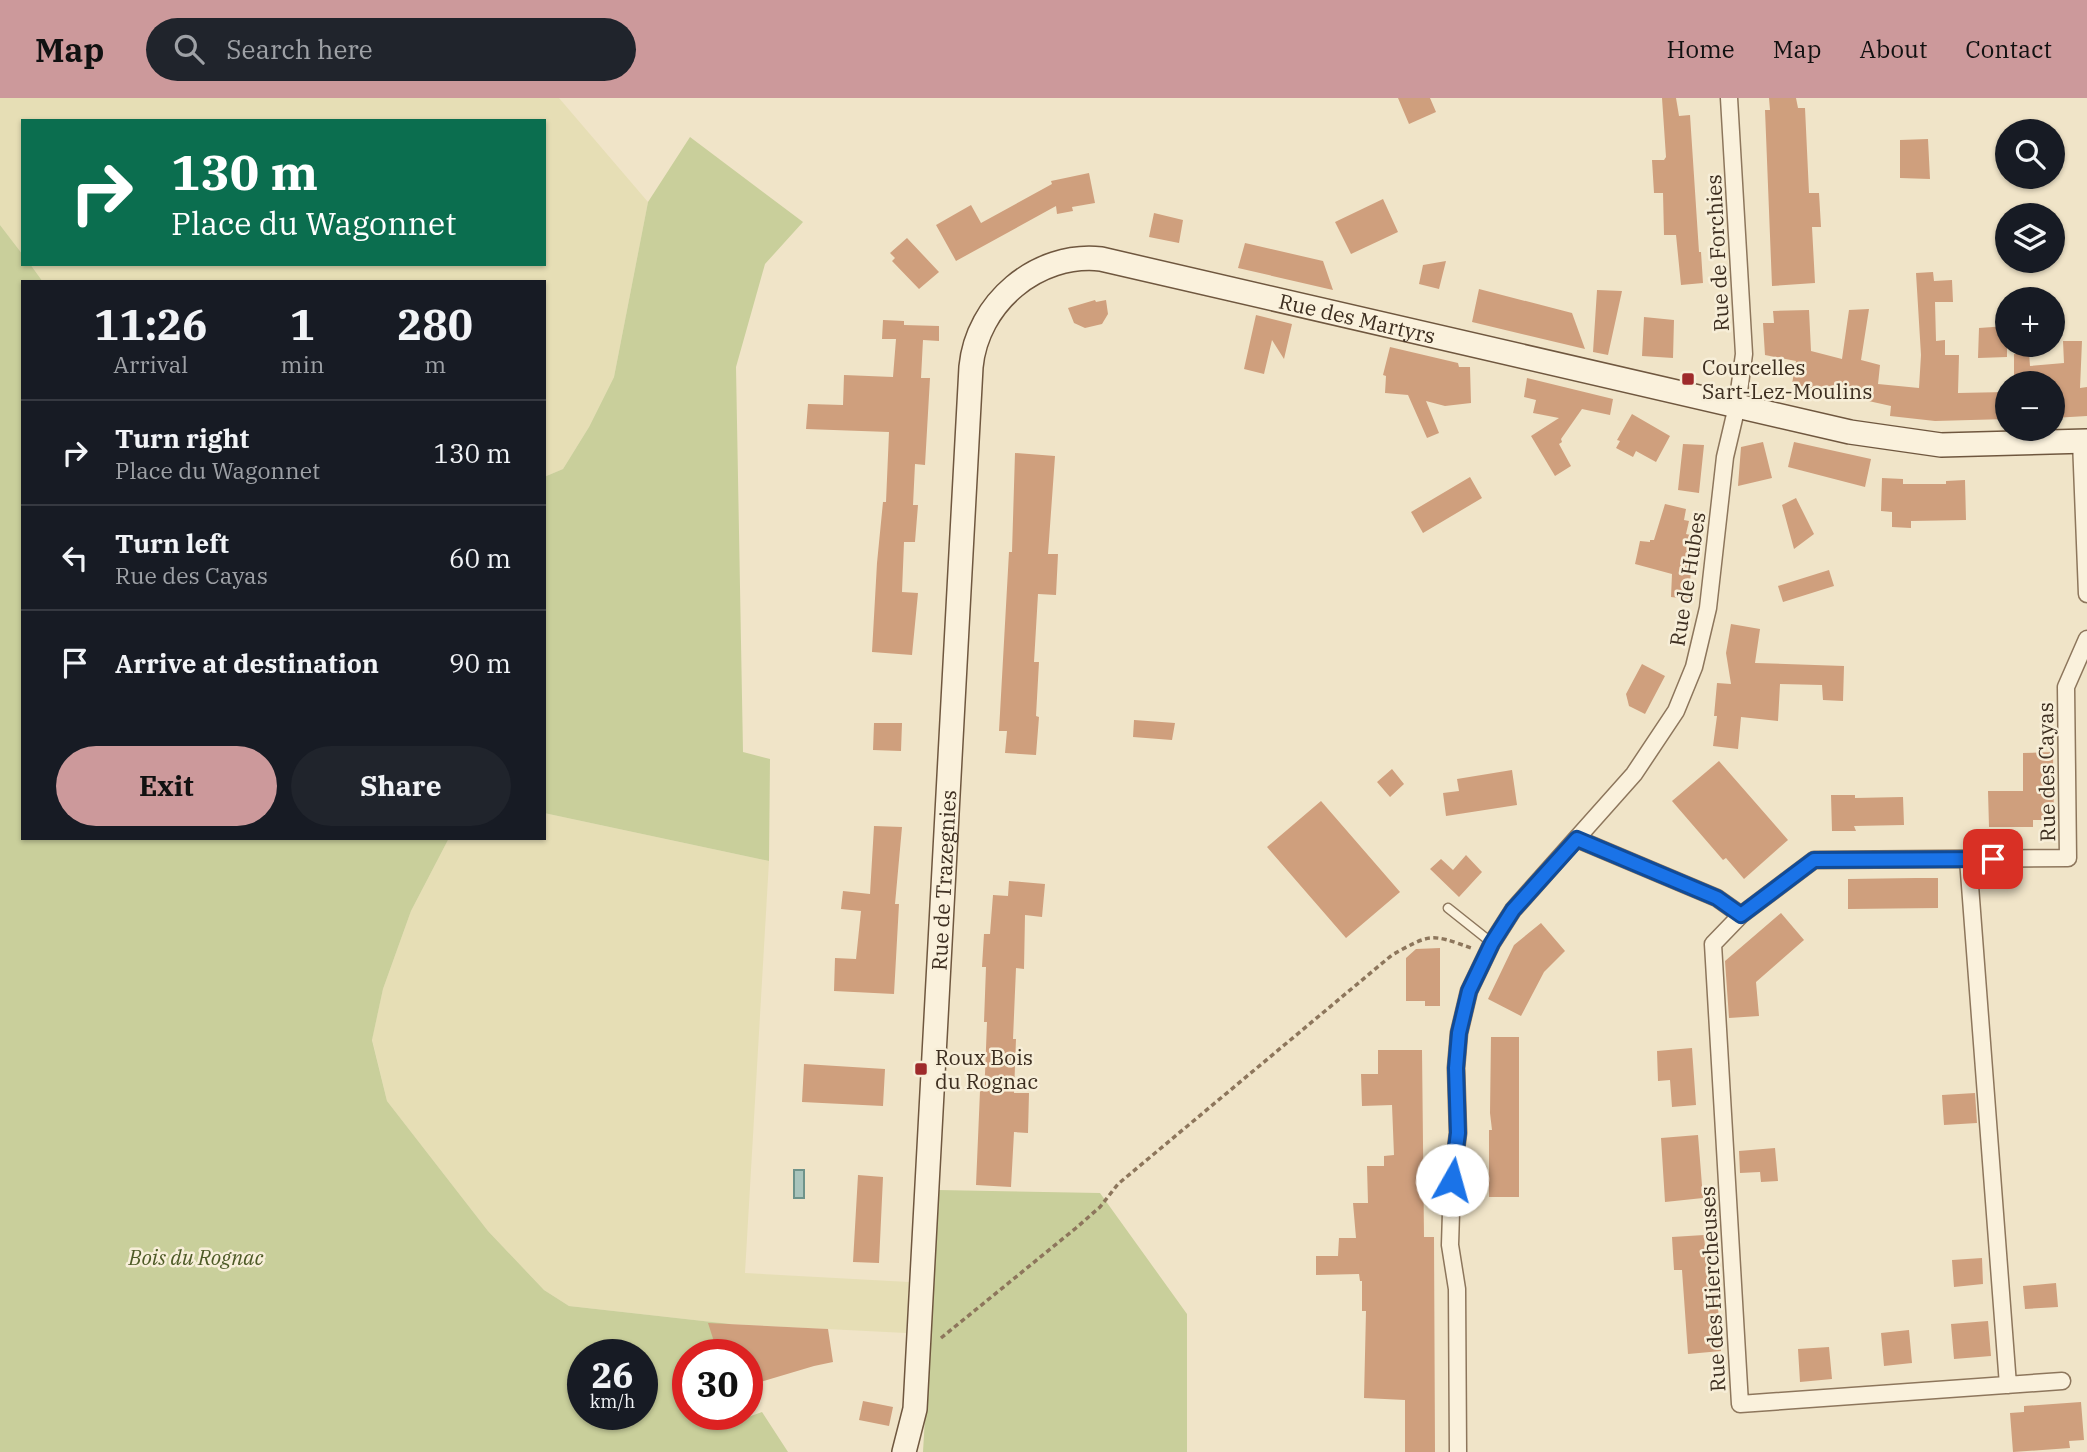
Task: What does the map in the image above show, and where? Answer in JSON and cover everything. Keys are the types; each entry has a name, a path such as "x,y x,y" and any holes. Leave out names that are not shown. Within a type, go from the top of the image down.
{"main road":[{"name":"Rue des Martyrs","path":"992,311 1010,289 1041,269 1068,260 1101,259 1850,432 1941,445 2084,441"},
{"name":"Rue de Trazegnies","path":"904,1452 915,1409 969,387 973,350 992,311"}],"street":[{"name":"Rue de Forchies","path":"1729,98 1744,354 1737,406"},
{"name":"Rue de Hubes","path":"1458,1452 1457,1289 1450,1245 1452,1180 1458,1133 1456,1068 1465,1002 1490,948 1513,910 1634,774 1676,711 1695,667 1708,608 1725,457 1737,406"},
{"path":"2084,441 2087,594"},
{"name":"Rue des Cayas","path":"1741,915 1814,860 2068,858 2066,687 2087,639"},
{"path":"1577,839 1717,898 1741,915"},
{"path":"1968,859 2008,1385"},
{"name":"Rue des Hiercheuses","path":"1741,915 1713,944 1740,1404 2062,1381"}],"lane":[{"path":"1448,908 1490,948"}],"path":[{"path":"918,1346 930,1346 1076,1228 1100,1206 1118,1184 1392,955 1426,937 1490,948"}],"shaded area":[{"path":"0,98 559,98 648,202 614,377 589,427 563,469 546,476 546,280 42,280 31,266 546,266 546,119 21,119 21,252 0,225"},
{"path":"546,813 769,861 745,1273 909,1282 906,1333 730,1324 569,1306 544,1290 488,1231 387,1101 372,1039 383,989 411,911 448,840 546,840"}],"green space":[{"path":"690,137 803,222 765,264 736,367 743,752 770,759 769,861 546,813 546,476 563,469 589,427 614,377 648,202"},
{"name":"Bois du Rognac","path":"0,225 21,252 21,266 31,266 42,280 21,280 21,840 448,840 411,911 383,989 372,1040 387,1101 488,1231 544,1290 569,1306 730,1324 735,1339 672,1339 672,1430 763,1430 763,1414 788,1452 0,1452"},
{"path":"938,1190 1100,1193 1187,1314 1187,1452 923,1452"}],"water":[{"path":"794,1170 804,1170 804,1198 794,1198"}],"building":[{"path":"1398,98 1430,98 1436,112 1409,124"},
{"path":"1662,98 1676,98 1679,116 1690,115 1703,283 1681,285 1676,235 1664,235 1663,193 1654,193 1652,160 1664,160 1666,157"},
{"path":"1769,98 1796,98 1798,108 1805,108 1809,193 1819,193 1821,227 1812,227 1815,283 1772,286 1765,110 1770,110"},
{"path":"1928,139 1930,179 1900,178 1900,140"},
{"path":"1089,173 1095,203 1072,207 1073,211 1057,214 1056,206 956,261 936,225 971,205 981,223 1052,184 1051,181"},
{"path":"1383,199 1398,232 1351,254 1335,222"},
{"path":"1154,213 1183,220 1179,243 1149,237"},
{"path":"907,238 939,272 919,289 892,261 895,258 890,253"},
{"path":"1245,243 1323,261 1333,290 1238,268"},
{"path":"1446,261 1439,289 1419,284 1423,265"},
{"path":"1933,272 1934,281 1952,280 1953,302 1935,302 1936,341 1945,340 1945,355 1959,355 1958,393 1995,392 1995,419 1935,421 1890,416 1891,406 1792,384 1796,361 1765,355 1763,323 1774,323 1773,311 1809,310 1811,351 1842,359 1849,310 1869,309 1861,360 1880,365 1878,384 1919,388 1921,355 1916,273"},
{"path":"1479,289 1572,313 1585,349 1472,322"},
{"path":"1597,290 1622,291 1608,355 1593,352"},
{"path":"1095,300 1106,300 1108,314 1102,324 1085,328 1074,323 1068,308"},
{"path":"1256,315 1292,324 1284,359 1272,340 1264,374 1244,369"},
{"path":"1644,317 1674,320 1673,358 1642,356"},
{"path":"883,320 904,321 904,325 939,326 939,341 923,340 921,378 930,378 925,465 915,464 913,505 918,505 915,542 904,542 902,592 918,593 912,655 872,652 877,563 883,502 886,502 889,432 806,429 808,404 843,405 844,375 893,377 896,339 882,339"},
{"path":"1995,327 1995,357 2007,357 1978,358 1979,328"},
{"path":"2065,341 2082,341 2080,388 2087,387 2087,416 2065,417 2065,371 2014,371 2014,357 2029,357 2030,366 2064,363"},
{"path":"1390,347 1458,363 1459,367 1470,367 1471,403 1445,406 1426,401 1439,433 1427,438 1408,395 1385,393 1386,376 1383,375"},
{"path":"1527,378 1613,399 1610,415 1582,409 1559,444 1571,466 1555,476 1531,436 1559,418 1533,413 1536,400 1524,397"},
{"path":"1632,414 1670,436 1656,462 1636,451 1633,457 1616,448 1620,441 1617,440"},
{"path":"1763,442 1772,478 1738,486 1741,447"},
{"path":"1794,442 1871,459 1865,487 1788,467"},
{"path":"1683,444 1704,445 1699,493 1678,490"},
{"path":"1015,453 1055,456 1048,554 1058,554 1056,595 1038,594 1034,662 1039,662 1036,755 1005,753 1007,731 999,731 1009,552 1012,552"},
{"path":"1470,477 1482,498 1423,533 1411,512"},
{"path":"1882,478 1903,479 1903,484 1946,484 1946,481 1965,480 1966,520 1911,521 1911,528 1892,527 1892,512 1881,511"},
{"path":"1796,498 1814,534 1794,549 1782,505"},
{"path":"1665,504 1686,509 1684,520 1689,521 1686,534 1695,536 1688,599 1671,597 1672,574 1635,564 1640,541 1654,540"},
{"path":"1829,570 1834,586 1783,602 1778,586"},
{"path":"1731,624 1760,629 1755,663 1844,666 1843,701 1823,700 1822,685 1780,684 1778,721 1741,717 1738,749 1713,746 1717,683 1731,684 1726,653"},
{"path":"1642,664 1665,676 1645,714 1629,706 1626,694"},
{"path":"1134,720 1175,723 1172,740 1133,737"},
{"path":"874,723 902,723 901,751 873,750"},
{"path":"2053,752 2054,820 2033,820 2033,827 1989,827 1988,791 2023,791 2023,753"},
{"path":"1719,761 1788,840 1744,879 1726,858 1723,860 1672,801"},
{"path":"1392,769 1404,784 1390,797 1377,782"},
{"path":"1512,770 1517,805 1446,816 1443,793 1459,791 1457,779"},
{"path":"1831,795 1855,795 1855,798 1903,797 1904,825 1854,826 1856,831 1832,831"},
{"path":"1321,801 1400,892 1346,938 1267,847"},
{"path":"874,826 902,827 895,904 899,904 894,994 834,991 835,958 856,959 861,911 841,909 843,891 870,894"},
{"path":"1466,855 1482,872 1459,897 1430,869 1441,859 1453,870"},
{"path":"1938,878 1938,908 1848,909 1848,879"},
{"path":"1009,881 1045,884 1042,917 1025,915 1024,969 1016,968 1014,1093 1029,1093 1028,1133 1014,1132 1011,1187 976,1185 980,1091 983,1091 985,1074 987,1022 984,1022 986,967 982,967 984,934 990,934 993,895 1008,896"},
{"path":"1781,913 1804,940 1756,982 1759,1016 1729,1018 1725,961"},
{"path":"1541,923 1565,951 1544,972 1521,1016 1488,999 1514,945"},
{"path":"1440,948 1440,1006 1425,1006 1425,1001 1406,1001 1406,958 1416,949"},
{"path":"1491,1037 1519,1037 1519,1197 1489,1197 1489,1130 1492,1130"},
{"path":"1692,1048 1696,1105 1672,1107 1670,1080 1658,1081 1657,1051"},
{"path":"1378,1050 1422,1050 1424,1237 1434,1237 1435,1452 1405,1452 1405,1400 1364,1398 1366,1311 1362,1311 1362,1281 1359,1274 1316,1275 1316,1256 1338,1256 1339,1238 1356,1238 1353,1203 1368,1203 1367,1166 1384,1166 1384,1156 1394,1155 1392,1105 1362,1106 1361,1074 1378,1074"},
{"path":"804,1064 885,1069 883,1106 802,1102"},
{"path":"1975,1093 1977,1123 1944,1125 1942,1095"},
{"path":"1698,1135 1703,1198 1665,1202 1661,1138"},
{"path":"1775,1148 1778,1181 1761,1182 1760,1172 1740,1173 1739,1151"},
{"path":"858,1175 883,1177 879,1263 853,1262"},
{"path":"1704,1235 1709,1292 1717,1292 1721,1351 1688,1354 1682,1270 1674,1270 1672,1237"},
{"path":"1982,1258 1983,1284 1954,1287 1952,1260"},
{"path":"2056,1283 2058,1307 2025,1309 2023,1286"},
{"path":"1988,1321 1991,1356 1954,1359 1951,1324"},
{"path":"708,1323 828,1329 833,1362 763,1381 763,1339 713,1339"},
{"path":"1909,1330 1912,1363 1884,1366 1881,1333"},
{"path":"1829,1347 1832,1379 1800,1382 1798,1349"},
{"path":"863,1401 893,1407 889,1426 859,1420"},
{"path":"2081,1402 2084,1440 2069,1441 2070,1448 2013,1452 2010,1413 2024,1412 2024,1406"}],"place":[{"name":"Courcelles Sart-Lez-Moulins","path":"1688,379"},
{"name":"Roux Bois du Rognac","path":"921,1069"}],"route":[{"path":"1452,1180 1458,1133 1456,1068 1459,1033 1469,991 1492,943 1513,910 1577,839 1717,898 1741,915 1814,860 1993,859"}]}
